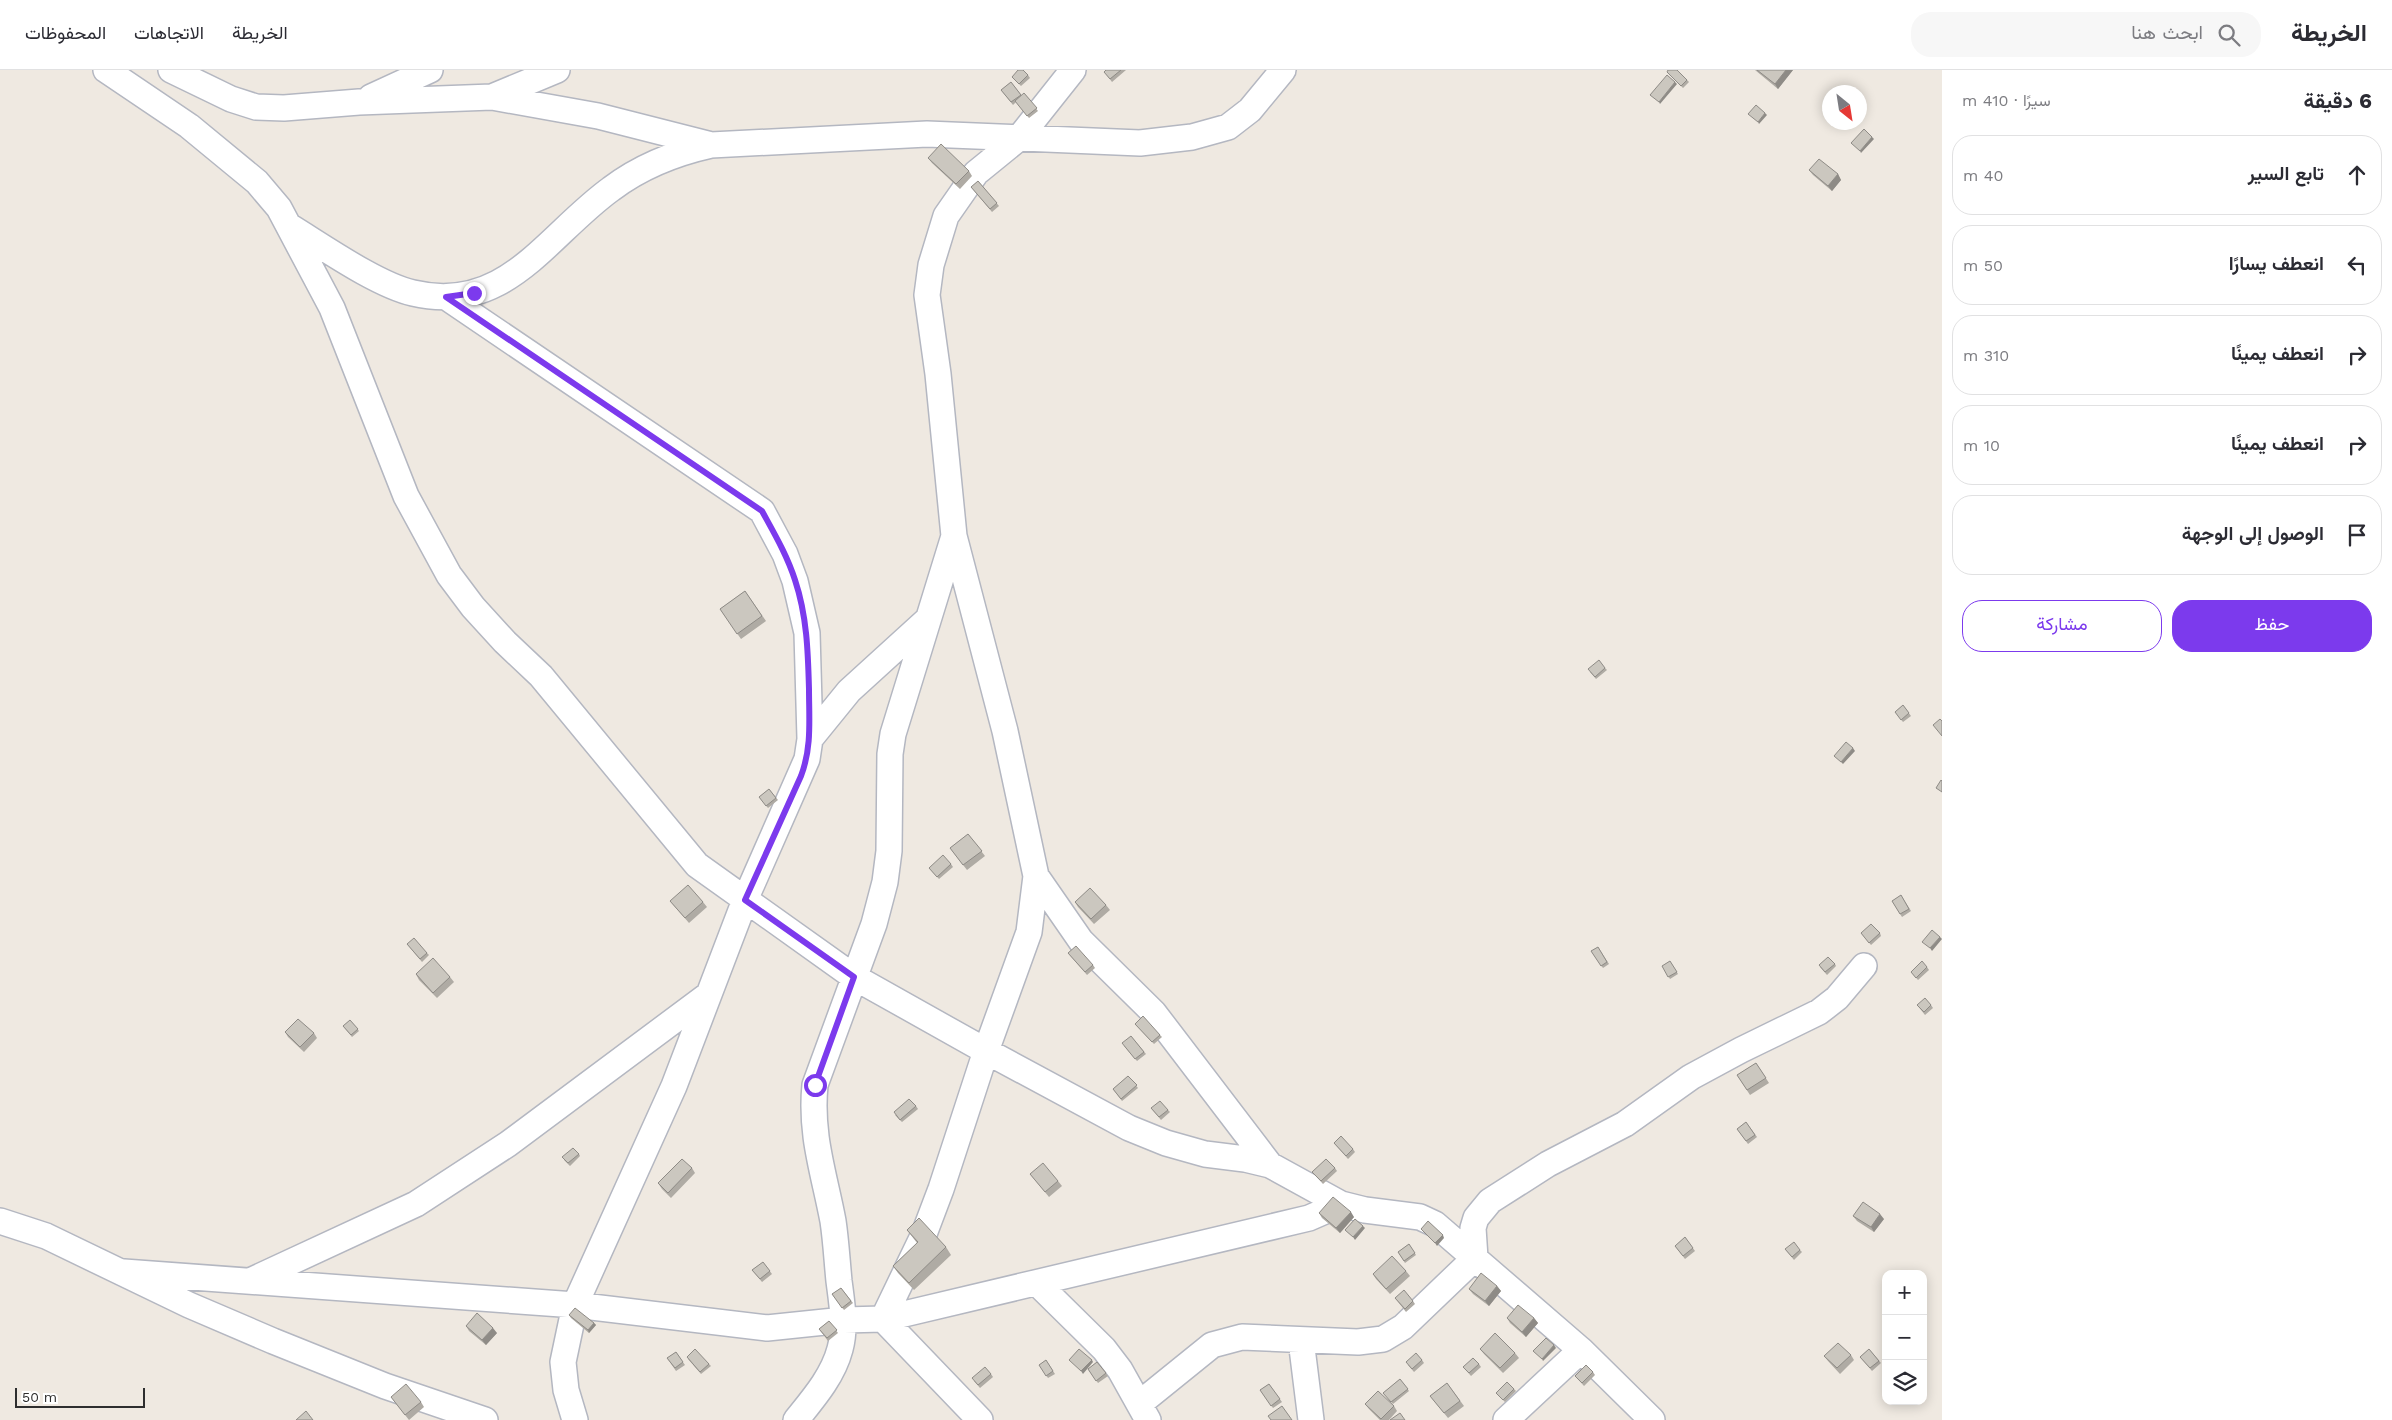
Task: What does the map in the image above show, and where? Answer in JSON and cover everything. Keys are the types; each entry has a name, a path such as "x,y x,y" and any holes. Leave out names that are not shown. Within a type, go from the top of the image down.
{"street":[{"path":"106,70 189,126 257,182 279,208 332,308 406,496 449,575 473,607 505,642 541,676 697,866 854,977 986,1051 1130,1128 1166,1143 1205,1154 1245,1159 1270,1166 1341,1204 1365,1210 1420,1217 1435,1224 1581,1350 1652,1420"},
{"path":"171,70 230,98 256,107 284,108 359,102 492,97 598,116 711,144"},
{"path":"359,102 430,70"},
{"path":"492,97 557,70"},
{"path":"883,1319 924,1234 941,1188 986,1051 1029,932 1036,876 1005,730 954,536 938,374 930,328 927,295 931,265 946,216 976,173 1019,138 1073,70"},
{"path":"289,226 377,278 412,293 446,297 474,293 496,286 520,270 611,188 653,164 684,151 711,144 927,134 1140,142 1192,137 1228,127 1250,110 1284,70"},
{"path":"446,297 762,511 785,554 796,581 807,633 810,739 807,760 745,900 674,1086 575,1305 564,1362 566,1390 574,1420"},
{"path":"796,1420 820,1391 832,1370 840,1350 844,1320 833,1221 814,1135 813,1108 815,1085 874,924 885,882 889,851 890,754 893,734 954,536"},
{"path":"810,739 849,691 927,619"},
{"path":"1036,876 1081,941 1154,1014 1270,1166"},
{"path":"1475,1258 1473,1228 1476,1218 1490,1201 1548,1164 1625,1124 1691,1077 1819,1012 1837,998 1864,966"},
{"path":"248,1282 416,1204 516,1139 708,995"},
{"path":"124,1272 575,1305 768,1328 844,1320 883,1319 1038,1284 1309,1218 1341,1204"},
{"path":"0,1221 46,1236 189,1305 273,1342 385,1386 485,1420"},
{"path":"1038,1284 1104,1349 1120,1370 1144,1412 1212,1345 1242,1338 1358,1342 1383,1339 1402,1327 1475,1258"},
{"path":"883,1319 980,1420"},
{"path":"1301,1340 1310,1420"},
{"path":"1506,1420 1581,1350"}],"building":[{"path":"1018,70 1023,70 1028,75 1019,84 1012,77"},
{"path":"1106,70 1121,70 1110,79 1104,72"},
{"path":"1668,70 1677,70 1687,80 1681,86 1667,72"},
{"path":"1757,70 1786,70 1775,84"},
{"path":"1667,75 1675,82 1659,102 1650,95"},
{"path":"1011,82 1021,95 1011,102 1001,90"},
{"path":"1024,93 1037,108 1027,116 1015,101"},
{"path":"1756,105 1765,113 1758,122 1748,114"},
{"path":"1863,130 1872,137 1860,151 1851,143"},
{"path":"941,144 969,171 956,184 928,158"},
{"path":"1819,159 1838,174 1828,186 1809,170"},
{"path":"978,181 997,203 990,209 971,187"},
{"path":"745,591 762,616 737,634 720,609"},
{"path":"1599,660 1605,668 1595,677 1588,669"},
{"path":"1903,705 1909,713 1901,720 1895,712"},
{"path":"1940,719 1942,721 1942,736 1933,725"},
{"path":"1846,742 1853,748 1841,762 1834,756"},
{"path":"1942,781 1942,792 1936,788"},
{"path":"769,789 776,798 766,806 759,797"},
{"path":"968,834 982,851 963,865 950,848"},
{"path":"943,855 951,864 937,877 929,868"},
{"path":"688,885 703,902 685,918 670,901"},
{"path":"1090,888 1106,905 1091,919 1075,902"},
{"path":"1901,895 1909,909 1900,914 1892,901"},
{"path":"1871,924 1880,933 1869,943 1861,933"},
{"path":"1932,930 1940,937 1930,948 1922,942"},
{"path":"414,938 427,953 420,959 407,944"},
{"path":"1076,946 1093,965 1085,972 1068,953"},
{"path":"1598,947 1607,962 1601,966 1591,951"},
{"path":"1828,957 1835,964 1825,972 1819,965"},
{"path":"433,958 450,977 433,993 416,974"},
{"path":"1670,961 1677,972 1668,977 1662,966"},
{"path":"1922,961 1927,967 1916,978 1911,972"},
{"path":"1925,998 1931,1005 1924,1012 1917,1005"},
{"path":"1143,1016 1160,1035 1152,1042 1135,1024"},
{"path":"298,1019 314,1033 300,1047 285,1032"},
{"path":"350,1020 358,1029 351,1035 343,1026"},
{"path":"1131,1036 1144,1052 1135,1059 1122,1043"},
{"path":"1756,1063 1766,1078 1747,1090 1737,1075"},
{"path":"1128,1076 1137,1085 1121,1099 1113,1089"},
{"path":"909,1099 916,1106 900,1120 894,1112"},
{"path":"1160,1101 1168,1110 1159,1117 1151,1108"},
{"path":"1746,1122 1755,1135 1746,1141 1737,1129"},
{"path":"1341,1136 1353,1149 1346,1156 1334,1143"},
{"path":"573,1148 579,1154 568,1163 562,1157"},
{"path":"682,1159 692,1168 668,1193 658,1183"},
{"path":"1326,1159 1335,1168 1321,1181 1312,1172"},
{"path":"1043,1163 1058,1181 1045,1192 1030,1174"},
{"path":"1333,1197 1351,1212 1336,1228 1319,1213"},
{"path":"1863,1202 1880,1214 1871,1227 1853,1216"},
{"path":"919,1218 946,1247 909,1283 893,1266 918,1242 907,1230"},
{"path":"1355,1219 1363,1226 1353,1237 1345,1230"},
{"path":"1428,1221 1443,1235 1435,1243 1421,1229"},
{"path":"1685,1237 1693,1248 1683,1256 1675,1246"},
{"path":"1794,1242 1800,1250 1792,1257 1785,1249"},
{"path":"1409,1244 1415,1253 1404,1261 1398,1252"},
{"path":"1392,1256 1406,1271 1386,1289 1373,1274"},
{"path":"763,1262 770,1271 760,1279 752,1270"},
{"path":"1481,1273 1497,1286 1485,1301 1469,1289"},
{"path":"841,1288 851,1301 842,1308 832,1294"},
{"path":"1404,1290 1413,1301 1405,1309 1395,1298"},
{"path":"1518,1305 1534,1318 1522,1332 1507,1318"},
{"path":"575,1308 594,1323 588,1330 569,1315"},
{"path":"477,1313 493,1328 482,1340 466,1326"},
{"path":"829,1321 837,1330 827,1338 819,1329"},
{"path":"1495,1333 1515,1353 1500,1368 1480,1349"},
{"path":"1546,1338 1554,1345 1542,1359 1533,1351"},
{"path":"1838,1343 1851,1355 1837,1368 1824,1356"},
{"path":"695,1349 709,1364 700,1372 687,1357"},
{"path":"1079,1349 1092,1360 1081,1371 1069,1360"},
{"path":"1869,1349 1879,1361 1870,1368 1860,1357"},
{"path":"676,1352 683,1362 675,1368 667,1358"},
{"path":"1416,1353 1422,1360 1412,1369 1406,1362"},
{"path":"1473,1358 1479,1364 1469,1373 1463,1367"},
{"path":"1046,1360 1053,1371 1046,1376 1039,1365"},
{"path":"1097,1362 1106,1373 1096,1381 1088,1369"},
{"path":"1586,1365 1593,1372 1582,1383 1575,1376"},
{"path":"985,1367 991,1374 978,1385 972,1378"},
{"path":"1400,1379 1408,1389 1391,1402 1383,1393"},
{"path":"1507,1382 1514,1389 1503,1400 1496,1393"},
{"path":"1447,1383 1460,1401 1444,1413 1430,1396"},
{"path":"406,1384 421,1402 405,1415 391,1397"},
{"path":"1269,1384 1280,1399 1271,1406 1260,1390"},
{"path":"1378,1391 1394,1406 1381,1419 1365,1404"},
{"path":"1282,1406 1292,1420 1271,1420 1268,1416"},
{"path":"306,1411 313,1420 296,1420"},
{"path":"1400,1413 1405,1420 1390,1420"}],"route":[{"path":"474,293 446,297 762,511 785,554 796,581 807,633 810,739 807,760 801,776 745,900 854,977 815,1085"}]}
